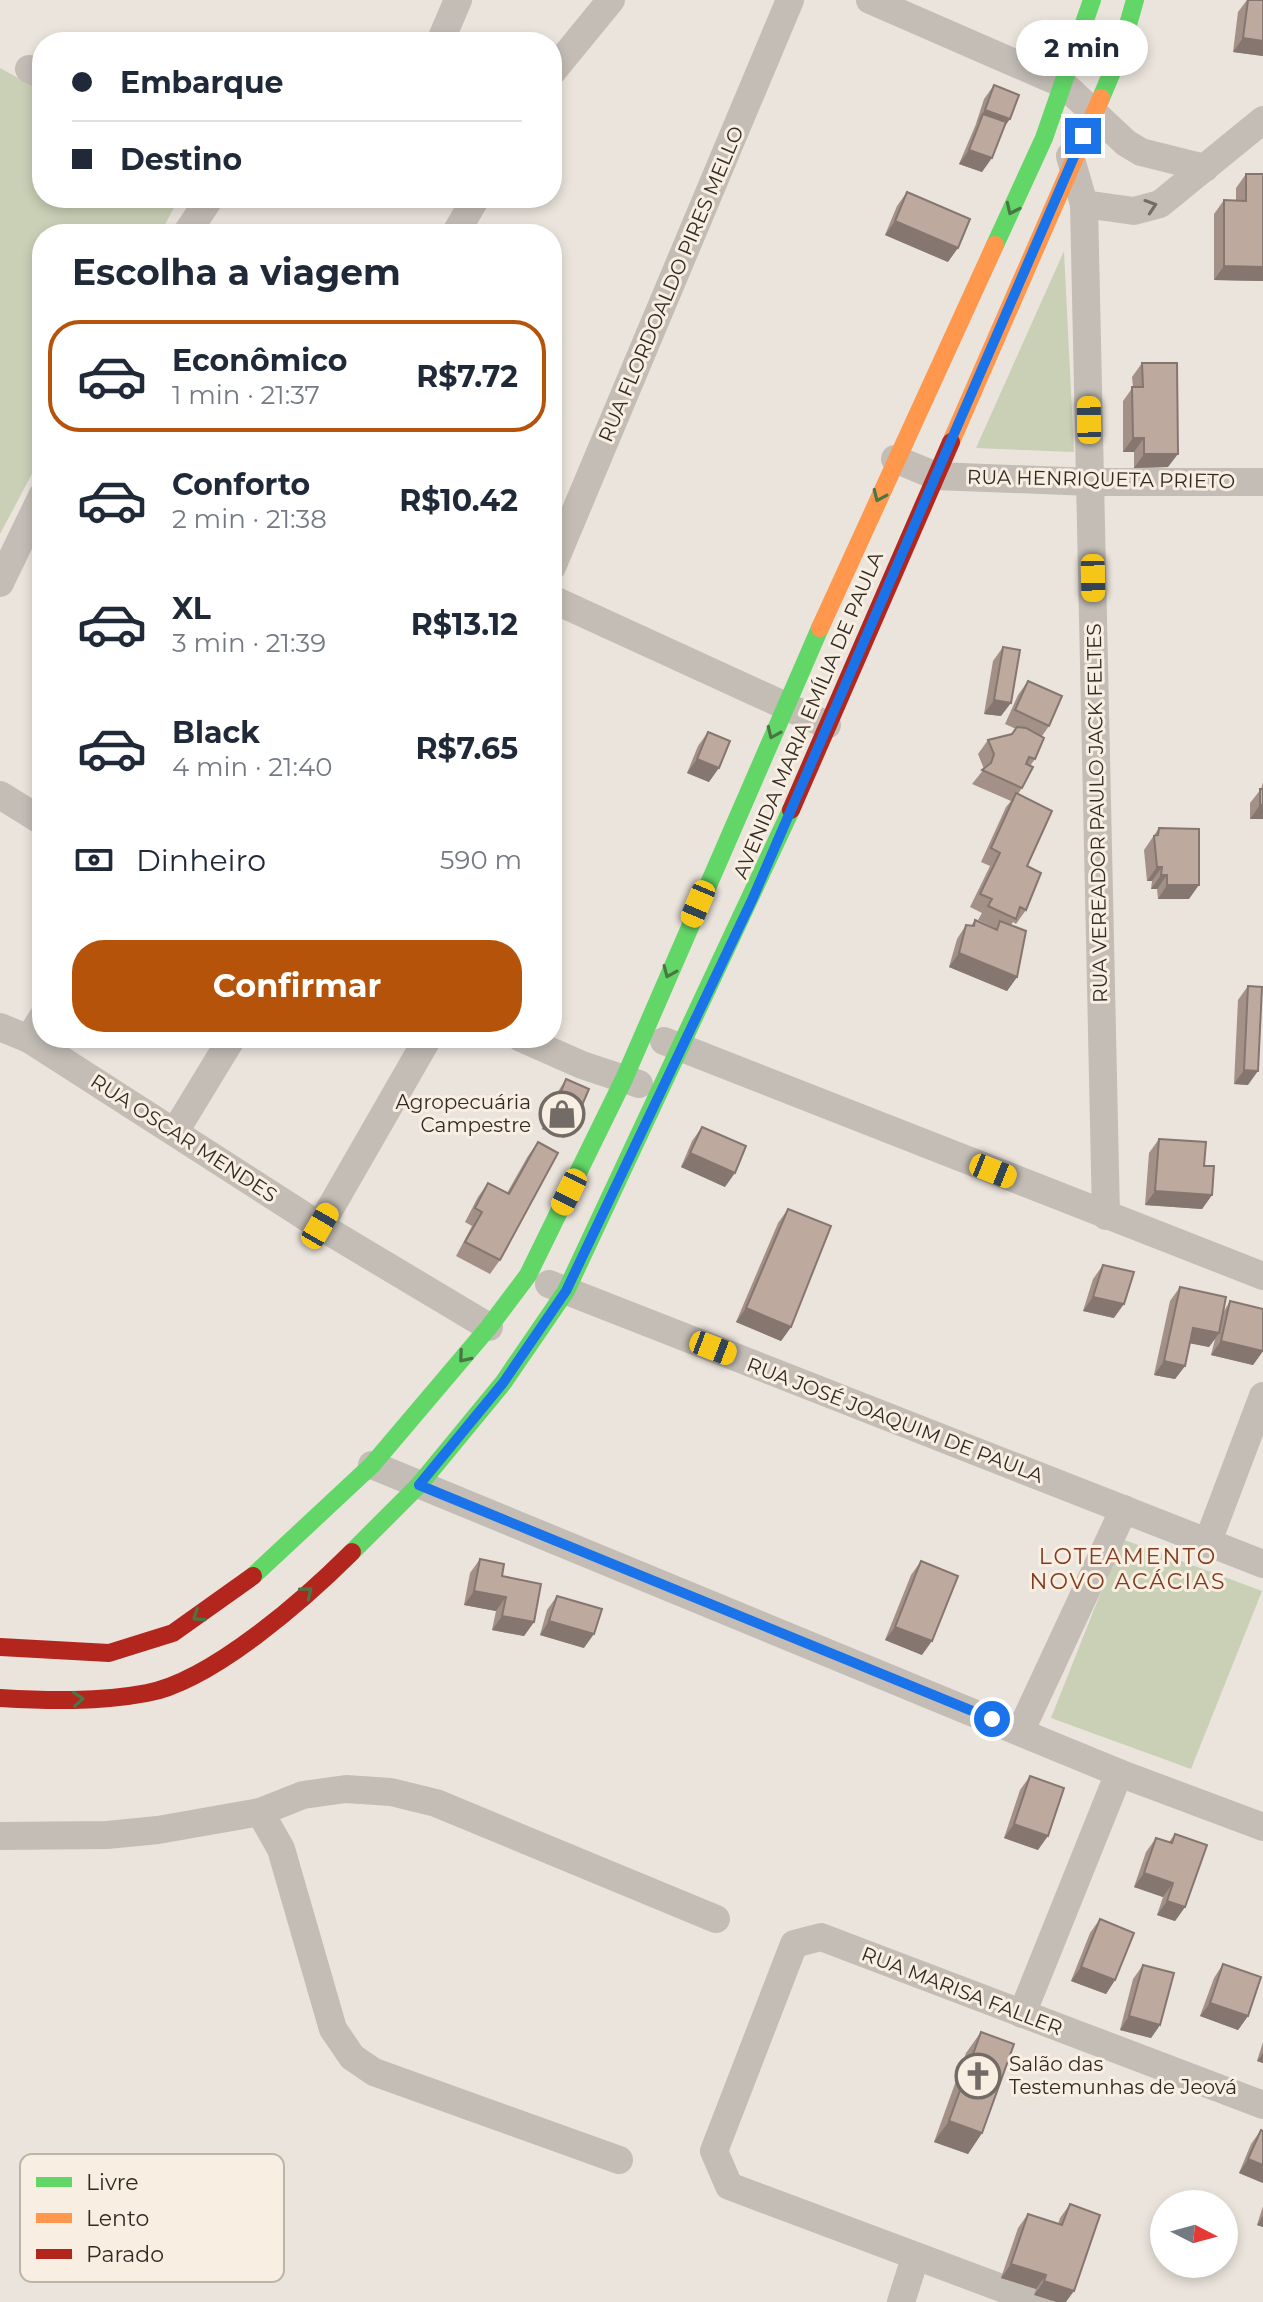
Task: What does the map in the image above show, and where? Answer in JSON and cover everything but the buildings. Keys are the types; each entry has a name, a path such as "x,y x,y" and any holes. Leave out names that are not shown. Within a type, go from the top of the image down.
{"main road":[{"name":"AVENIDA MARIA EMÍLIA DE PAULA","path":"0,1647 109,1653 173,1633 241,1587 372,1465 489,1327 528,1275 624,1079 785,705 1044,138 1092,0"},
{"name":"AVENIDA MARIA EMÍLIA DE PAULA","path":"0,1698 58,1701 149,1693 193,1677 232,1653 333,1571 419,1485 503,1383 566,1291 752,900 1120,53 1135,0"}],"street":[{"path":"444,32 458,0"},
{"path":"562,60 611,0"},
{"name":"RUA FLORDOALDO PIRES MELLO","path":"562,543 790,0"},
{"path":"870,0 1063,84 1126,143 1141,152 1205,168"},
{"path":"1084,204 1134,211 1160,204 1263,120"},
{"path":"1044,138 1073,159"},
{"name":"RUA VEREADOR PAULO JACK FELTES","path":"1073,159 1084,204 1106,1216"},
{"name":"RUA HENRIQUETA PRIETO","path":"895,459 936,476 1091,482 1263,482"},
{"path":"0,582 32,516"},
{"path":"562,604 827,725"},
{"path":"0,795 32,815"},
{"name":"RUA OSCAR MENDES","path":"0,1027 32,1029"},
{"path":"643,1032 1263,1276"},
{"name":"RUA OSCAR MENDES","path":"62,1048 176,1130 320,1226 489,1327"},
{"path":"176,1130 226,1048"},
{"path":"320,1226 422,1048"},
{"path":"546,1048 659,1091"},
{"name":"RUA JOSÉ JOAQUIM DE PAULA","path":"528,1275 1263,1564"},
{"path":"1207,1544 1263,1396"},
{"path":"372,1465 1119,1773 1263,1827"},
{"path":"1021,1730 1124,1509"},
{"path":"1022,2014 1119,1773"},
{"path":"0,1836 107,1835 260,1812 303,1795 346,1789 391,1792 436,1803 716,1919"},
{"path":"260,1812 281,1849 333,2029 352,2057 374,2072 619,2160"},
{"name":"RUA MARISA FALLER","path":"915,2258 729,2186 714,2151 794,1944 821,1937 1263,2105"},
{"path":"901,2302 915,2258 1039,2302"}],"green space":[{"path":"0,68 32,86 32,208 174,208 165,224 32,224 32,474 0,534"},
{"path":"1064,251 1074,452 976,448"},
{"path":"1122,1539 1262,1591 1191,1769 1051,1718"}],"traffic: fast":[{"path":"995,245 1044,138 1092,0"},
{"path":"1101,98 1120,53 1135,0"},
{"path":"253,1576 372,1465 489,1327 528,1275 624,1079 820,628"},
{"path":"352,1552 419,1485 503,1383 566,1291 791,810"}],"traffic: slow":[{"path":"951,442 1101,98"},
{"path":"820,628 995,245"}],"traffic: jam":[{"path":"791,810 951,442"},
{"path":"0,1698 111,1698 147,1693 173,1685 200,1672 257,1635 310,1592 352,1552"},
{"path":"0,1647 109,1653 173,1633 253,1576"}],"place":[{"name":"Agropecuária Campestre","path":"562,1114"},
{"name":"Salão das Testemunhas de Jeová","path":"978,2076"}],"district":[{"name":"LOTEAMENTO NOVO ACÁCIAS","path":"1128,1568"}],"route":[{"path":"992,1719 419,1485 503,1383 566,1291 752,900 1083,136"}]}
